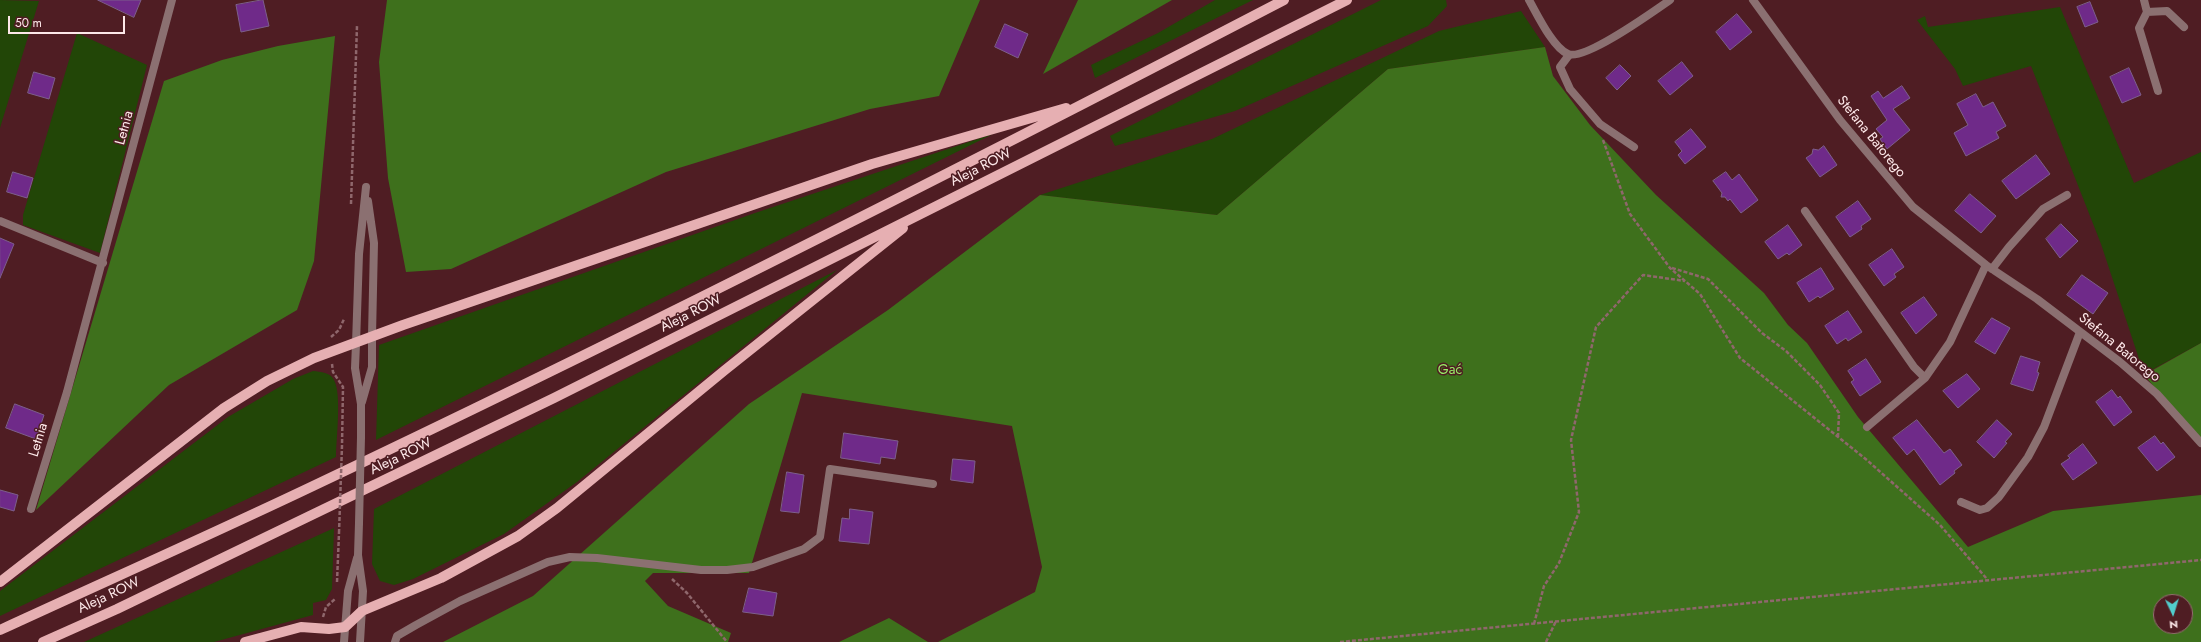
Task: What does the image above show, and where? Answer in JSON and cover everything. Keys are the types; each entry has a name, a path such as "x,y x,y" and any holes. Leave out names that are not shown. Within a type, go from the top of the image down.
{"main road":[{"name":"Aleja ROW","path":"0,630 362,462 608,343 1089,102 1284,0"},
{"name":"Aleja ROW","path":"43,642 124,605 540,405 1347,0"},
{"path":"0,582 224,408 267,381 314,358 356,344 372,336 872,164 1089,102"},
{"path":"245,642 301,627 336,629 345,627 362,611 441,578 518,536 557,508 725,370 917,216"}],"street":[{"name":"Letnia","path":"31,509 67,392 103,263 172,0"},
{"path":"1529,0 1558,47 1569,55 1579,54 1625,32 1670,0"},
{"name":"Stefana Batorego","path":"1753,0 1840,120 1903,195 1934,225 2120,362 2157,394 2201,443"},
{"path":"2144,0 2147,12 2138,28 2158,91"},
{"path":"2147,12 2167,11 2184,27"},
{"path":"1569,55 1560,67 1570,89 1600,124 1634,147"},
{"path":"360,642 363,591 358,555 361,404 355,368 359,254 366,187 374,243 372,367 361,404"},
{"path":"1866,427 1925,378 1950,342 1989,267 2043,209 2067,195"},
{"path":"1805,211 1914,367 1925,378"},
{"path":"0,221 103,263"},
{"path":"1961,502 1980,510 1987,508 1999,497 2028,457 2044,428 2080,332"},
{"path":"394,642 398,636 416,624 460,601 548,562 570,557 597,558 701,570 740,569 753,567 812,545 820,537 822,531 830,469 933,484"},
{"path":"344,642 348,591 358,555"}],"path":[{"path":"350,211 357,26"},
{"path":"1600,124 1600,134 1630,214 1670,268 1700,294 1740,358 1838,436 1940,525 1987,579"},
{"path":"1670,268 1708,279 1762,333 1786,351 1820,385 1839,413 1838,436"},
{"path":"1534,624 1544,586 1560,562 1579,512 1571,440 1596,327 1643,275 1686,281"},
{"path":"337,583 343,387 333,372 331,338 339,330 344,320 344,312"},
{"path":"1340,642 1987,579 2201,560"},
{"path":"658,565 687,594 727,642"},
{"path":"321,628 323,612 337,596"},
{"path":"1546,642 1556,621"}],"green space":[{"path":"0,0 39,1 0,128"},
{"path":"387,0 980,0 939,96 870,109 666,172 451,269 406,272 388,178 379,62"},
{"path":"1078,0 1172,0 1043,74"},
{"path":"1215,0 1253,0 1095,78 1091,65 1158,33"},
{"path":"1381,0 1446,0 1447,6 1428,26 1235,111 1115,146 1110,136"},
{"path":"2060,7 2134,183 2201,152 2201,343 2144,374 2101,244 2031,66 1963,86 1955,69 1917,20 1925,16 1928,27"},
{"path":"1521,11 1545,47 1388,69 1217,215 1040,195 1212,139 1439,31"},
{"path":"77,33 147,65 100,253 23,225 23,215"},
{"path":"335,36 314,261 297,310 169,385 36,510 164,81 222,60 278,46"},
{"name":"Gać","path":"1545,47 1553,76 1590,125 1656,195 1764,293 1788,325 1807,343 1858,417 1968,547 2053,511 2201,495 2201,642 938,642 1035,592 1042,567 1012,426 802,393 749,573 653,573 645,581 668,606 731,633 728,642 443,642 533,596 749,404 888,310 1040,195 1217,215 1388,69"},
{"path":"993,134 376,440 379,345 755,213"},
{"path":"837,270 577,482 504,534 413,579 394,585 380,581 372,564 374,509"},
{"path":"2201,343 2201,441 2144,375"},
{"path":"313,371 330,375 334,380 336,387 338,396 338,417 336,457 0,616 0,591 228,417 293,379"},
{"path":"334,528 332,589 326,600 313,603 313,615 214,642 84,642"},
{"path":"889,618 928,642 839,642"}],"building":[{"path":"98,0 141,0 134,17"},
{"path":"263,0 269,26 241,32 236,5"},
{"path":"2090,2 2098,22 2085,27 2077,7"},
{"path":"1737,14 1752,32 1730,50 1716,32"},
{"path":"1005,24 1028,34 1018,58 995,47"},
{"path":"1682,62 1693,76 1670,95 1658,81"},
{"path":"1620,65 1631,76 1617,90 1606,78"},
{"path":"2129,68 2141,95 2122,103 2110,77"},
{"path":"34,72 55,78 49,99 28,93"},
{"path":"1902,86 1910,98 1893,109 1910,130 1887,149 1880,139 1883,137 1876,129 1887,120 1871,96 1878,91 1883,98"},
{"path":"1976,94 1983,107 1993,102 2006,126 1996,132 1999,138 1966,156 1954,133 1968,125 1957,104"},
{"path":"1691,129 1706,147 1685,164 1678,155 1682,151 1675,142"},
{"path":"1824,146 1837,165 1820,177 1806,158 1812,154 1813,149 1818,150"},
{"path":"2036,155 2050,174 2016,199 2002,181"},
{"path":"13,172 33,178 27,198 7,192"},
{"path":"1726,172 1732,180 1739,174 1758,200 1741,213 1730,199 1728,201 1725,197 1721,197 1722,193 1713,181"},
{"path":"1970,194 1996,216 1981,233 1955,211"},
{"path":"1858,201 1871,219 1861,226 1862,229 1850,237 1836,217"},
{"path":"2061,224 2078,241 2060,258 2046,239"},
{"path":"1788,225 1802,245 1789,255 1787,253 1778,259 1765,242"},
{"path":"0,238 14,244 0,278"},
{"path":"1892,249 1904,267 1894,274 1896,277 1884,286 1869,265"},
{"path":"1821,268 1834,289 1820,298 1818,296 1809,302 1797,283"},
{"path":"2082,275 2108,293 2093,314 2067,295"},
{"path":"1924,297 1937,315 1916,334 1901,313"},
{"path":"1848,311 1862,332 1848,341 1846,338 1837,344 1825,326"},
{"path":"1992,318 2010,328 1995,354 1975,342"},
{"path":"2021,356 2040,362 2037,372 2039,373 2033,391 2011,384"},
{"path":"1866,359 1881,382 1860,396 1851,382 1854,380 1848,371"},
{"path":"1967,374 1980,389 1958,408 1943,391"},
{"path":"2112,390 2118,398 2120,396 2132,412 2114,426 2096,402"},
{"path":"15,404 44,415 36,439 6,428"},
{"path":"1917,420 1944,453 1950,449 1962,465 1954,471 1955,473 1940,485 1914,449 1907,455 1893,438"},
{"path":"1997,420 2012,434 2005,442 2007,443 1994,458 1977,442"},
{"path":"844,433 898,441 895,459 881,457 880,464 841,458"},
{"path":"2155,436 2161,444 2163,442 2175,457 2157,471 2138,448"},
{"path":"2083,444 2097,463 2073,480 2061,464 2070,458 2068,456"},
{"path":"953,459 975,461 973,483 951,480"},
{"path":"787,472 804,475 799,513 781,511"},
{"path":"0,490 18,495 14,511 0,507"},
{"path":"850,509 873,512 869,544 839,541 842,518 849,519"},
{"path":"749,588 777,593 773,616 743,612"}]}
